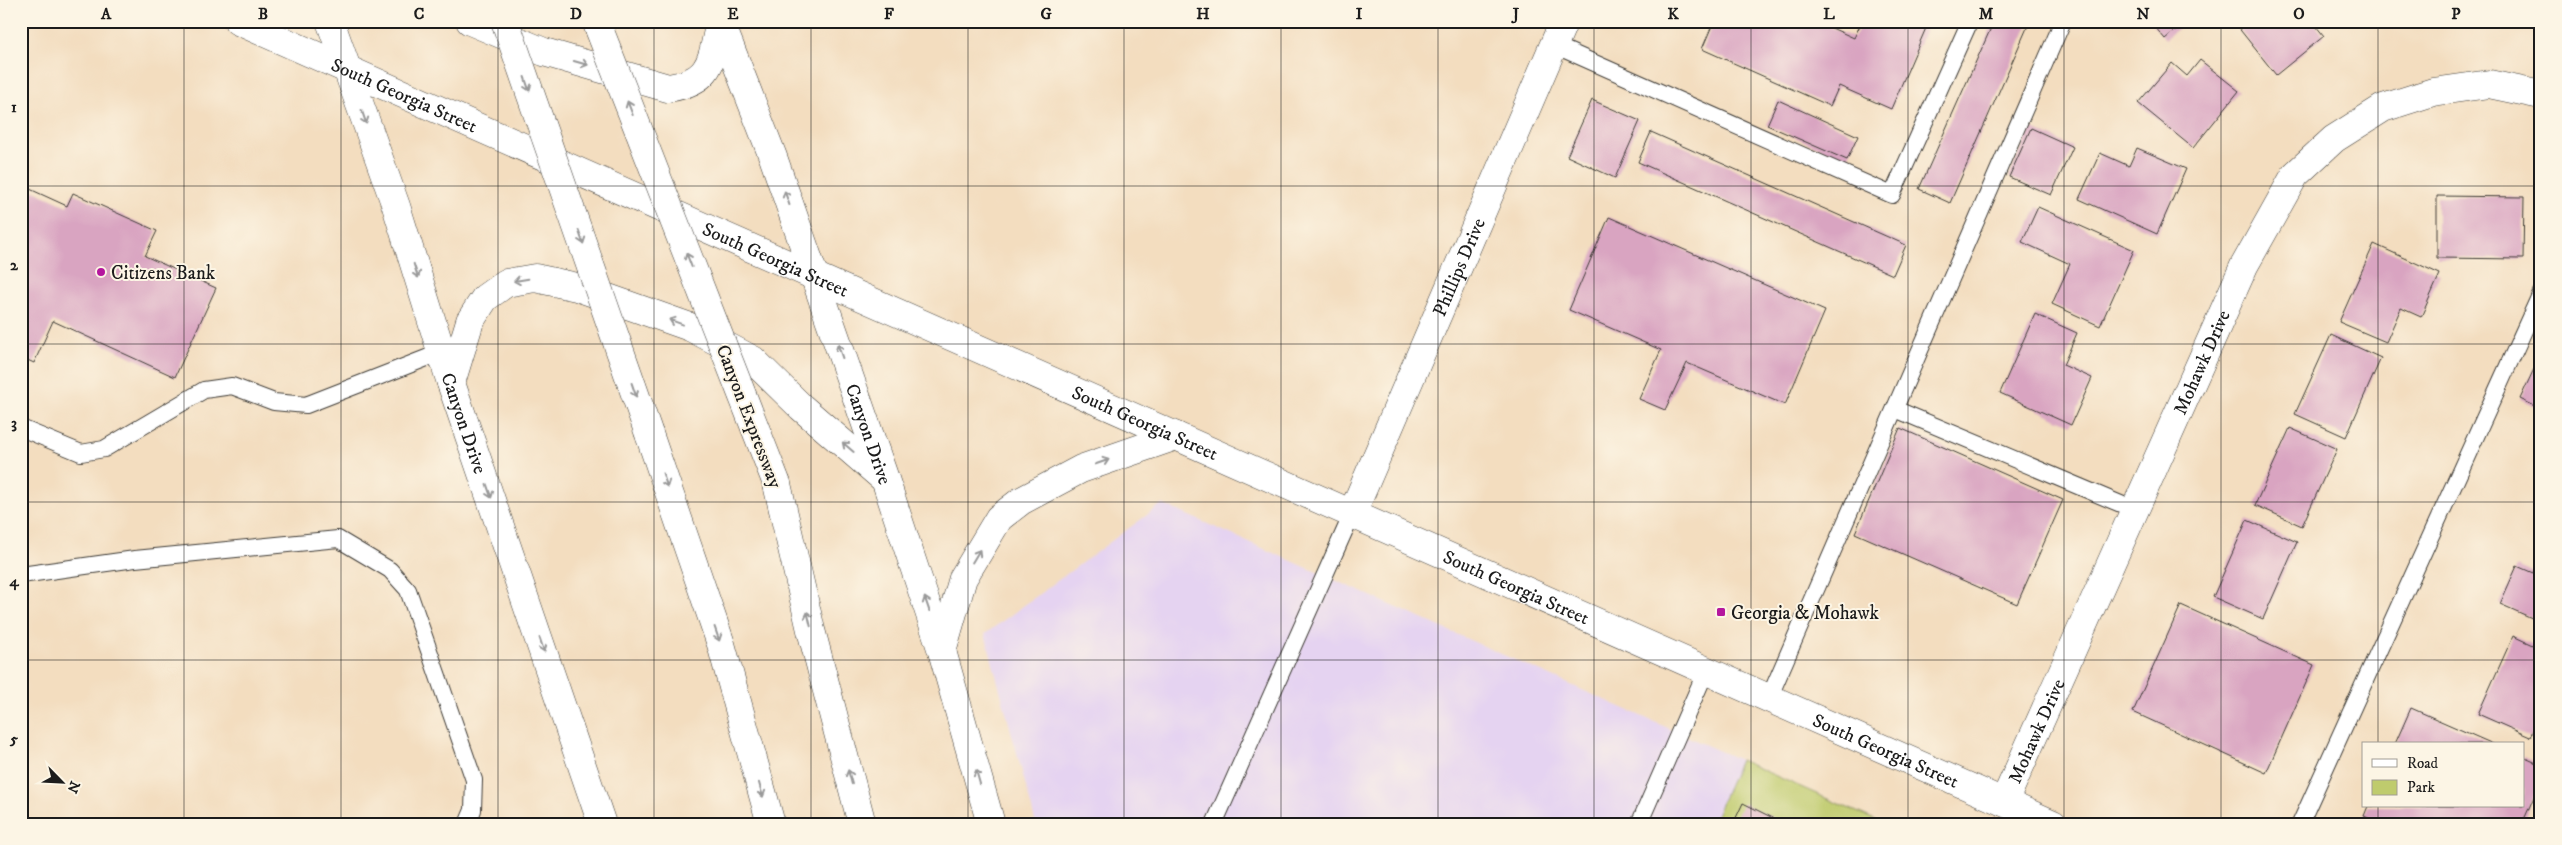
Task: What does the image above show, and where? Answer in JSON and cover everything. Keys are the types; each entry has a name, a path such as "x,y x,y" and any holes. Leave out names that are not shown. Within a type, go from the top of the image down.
{"main road":[{"name":"South Georgia Street","path":"238,21 2053,824"},
{"name":"Canyon Drive","path":"330,21 396,206 451,383 595,819"},
{"path":"470,21 544,52 668,88 689,84 700,78 708,65 720,21"},
{"path":"505,21 721,644 770,824"},
{"name":"Canyon Expressway","path":"596,21 777,484 862,824"},
{"name":"Canyon Drive","path":"720,21 773,158 885,479 942,651 991,824"},
{"name":"Phillips Drive","path":"1352,514 1559,33"},
{"name":"Mohawk Drive","path":"2004,802 2244,266 2296,175 2334,139 2383,108 2433,92 2489,84 2541,95"},
{"path":"451,383 470,321 485,298 506,283 535,278 577,287 690,327 753,360 801,407 885,479"},
{"path":"942,651 963,578 999,518 1021,501 1081,469 1176,436"}],"lane":[{"path":"1559,33 1892,195 1970,21"},
{"path":"1769,698 2063,21"},
{"path":"2300,824 2541,293"},
{"path":"21,428 81,453 104,449 204,390 232,386 274,402 306,405 442,352"},
{"path":"1895,409 2135,510"},
{"path":"1214,824 1352,514"},
{"path":"21,575 135,559 338,539 390,570 408,590 474,780 473,810 467,824"},
{"path":"1639,824 1706,671"}],"shaded area":[{"path":"1162,504 1884,824 1036,824 985,634"}],"green space":[{"path":"1740,760 1884,824 1712,824"}],"building":[{"path":"1714,21 1816,21 1854,38 1862,21 1929,21 1891,109 1839,86 1830,106 1702,49"},
{"path":"1994,21 2030,21 1950,203 1919,189"},
{"path":"2150,21 2186,21 2165,39"},
{"path":"2233,21 2312,21 2324,36 2276,75"},
{"path":"2200,60 2239,91 2193,148 2138,103 2172,63 2187,76"},
{"path":"1592,100 1640,121 1615,178 1567,156"},
{"path":"1778,100 1858,136 1847,160 1767,125"},
{"path":"2031,128 2073,147 2051,195 2009,177"},
{"path":"1651,132 1906,245 1893,275 1638,162"},
{"path":"2137,148 2186,169 2157,234 2079,199 2100,153 2129,166"},
{"name":"Citizens Bank","path":"21,185 67,206 73,193 157,231 145,256 216,288 175,377 53,321 34,363 21,357"},
{"path":"2437,196 2524,197 2523,259 2437,258"},
{"path":"2038,207 2134,250 2100,326 2052,304 2070,264 2022,242"},
{"path":"1609,217 1825,311 1785,405 1687,363 1665,410 1639,399 1661,350 1569,310"},
{"path":"2374,244 2440,274 2421,317 2401,308 2386,342 2339,322"},
{"path":"2035,314 2077,333 2063,365 2092,378 2071,425 2000,393"},
{"path":"2331,335 2381,358 2346,437 2295,414"},
{"path":"2534,369 2541,372 2541,409 2520,399"},
{"path":"1900,428 2063,500 2017,604 1855,533"},
{"path":"2290,428 2337,449 2302,526 2255,505"},
{"path":"2247,520 2297,542 2263,619 2213,597"},
{"path":"2541,554 2541,622 2500,604 2517,566 2533,573"},
{"path":"2181,605 2314,665 2266,773 2133,712"},
{"path":"2513,636 2541,649 2541,712 2530,737 2478,714"},
{"path":"2411,708 2488,742 2396,742"},
{"path":"2524,757 2541,765 2541,781 2522,824 2381,824 2364,816 2367,808 2524,808"},
{"path":"1743,803 1785,824 1733,824"}],"place":[{"name":"Citizens Bank","path":"101,272"},
{"name":"Georgia & Mohawk","path":"1721,612"}]}
